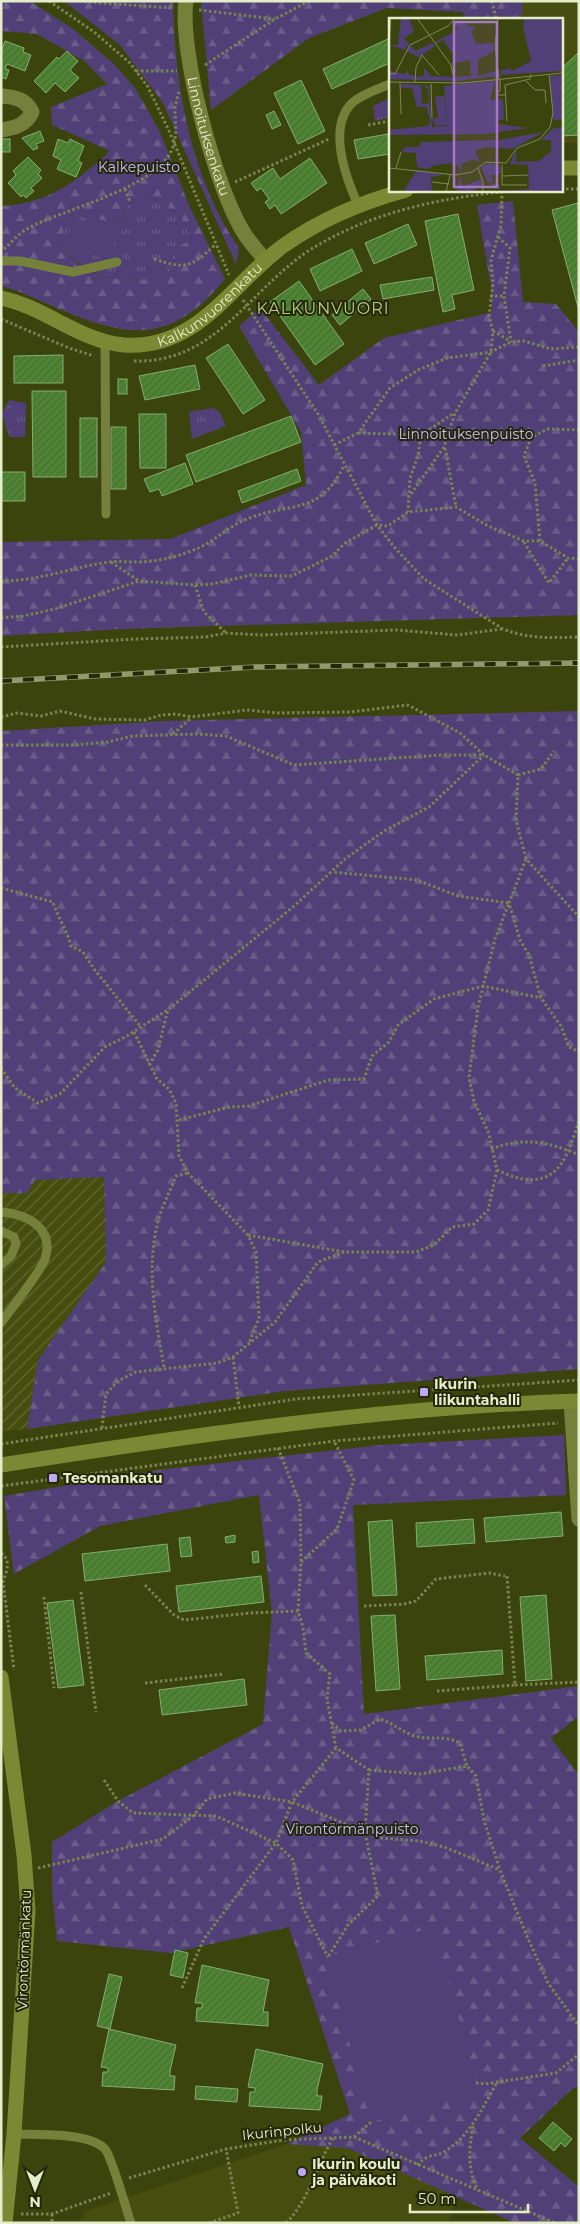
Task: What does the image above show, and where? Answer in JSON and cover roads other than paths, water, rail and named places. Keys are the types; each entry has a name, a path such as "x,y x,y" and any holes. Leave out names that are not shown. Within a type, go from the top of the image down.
{"street":[{"name":"Linnoituksenkatu","path":"186,5 191,71 223,187 244,233 265,260"},
{"path":"1,96 21,100 28,104 32,112 28,120 21,125 1,130"},
{"path":"562,168 579,168"},
{"name":"Kalkunvuorenkatu","path":"1,298 33,308 82,333 105,340 133,345 171,338 192,328 205,318 265,260 325,219 358,205 403,191"},
{"path":"1,1465 281,1423 461,1407 575,1402 572,1422 579,1519"},
{"name":"Virontörmänkatu","path":"1,1678 25,1871 27,1935 14,2134 6,2218"}],"lane":[{"path":"358,205 340,157 341,134 348,109 352,103 389,84"},
{"path":"1,260 20,261 73,272 117,262"},
{"path":"105,340 106,514"},
{"path":"1,1212 19,1214 32,1220 43,1231 47,1248 44,1261 1,1323"},
{"path":"1,1231 14,1237 16,1244 11,1256 1,1265"},
{"path":"14,2134 73,2136 95,2143 105,2149 111,2161 118,2189 131,2223"}],"railway":[{"path":"1,681 256,667 579,663"}],"place":[{"name":"Ikurin liikuntahalli","path":"424,1392"},
{"name":"Tesomankatu","path":"53,1478"},
{"name":"Ikurin koulu ja päiväkoti","path":"302,2172"}],"district":[{"name":"KALKUNVUORI","path":"323,308"}],"park label":[{"name":"Kalkepuisto","path":"139,167"},
{"name":"Linnoituksenpuisto","path":"466,434"},
{"name":"Virontörmänpuisto","path":"352,1829"}]}
